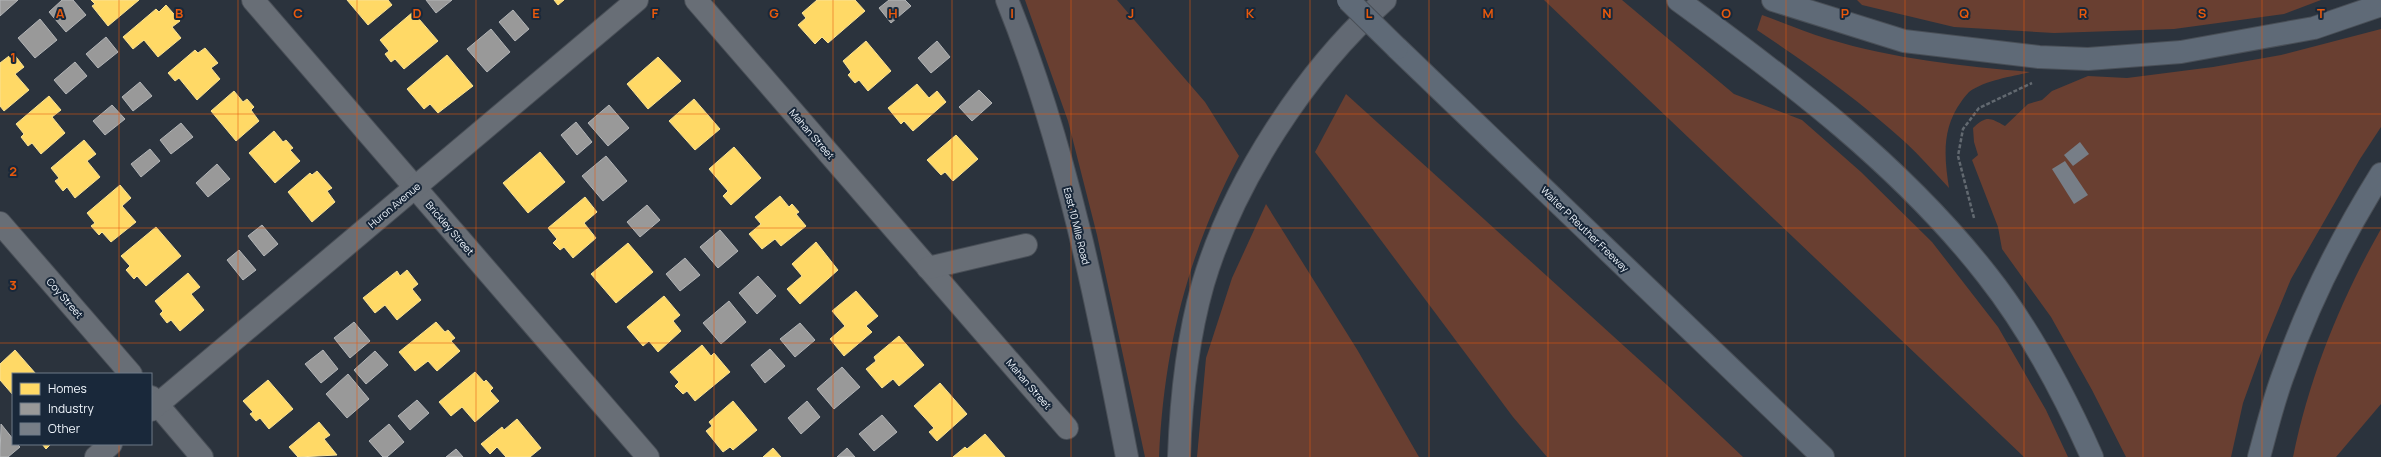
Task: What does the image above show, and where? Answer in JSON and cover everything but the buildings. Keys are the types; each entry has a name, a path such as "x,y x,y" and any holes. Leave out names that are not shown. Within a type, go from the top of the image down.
{"highway":[{"name":"Walter P Reuther Freeway","path":"1348,0 1823,457"},
{"path":"1678,0 1781,75 1871,152 1947,227 1988,275 2021,324 2077,422 2092,457"},
{"path":"1773,0 1904,41 2039,57 2088,59 2181,52 2314,28 2381,5"},
{"path":"2259,457 2284,370 2310,306 2337,253 2381,174"}],"main road":[{"name":"East 10 Mile Road","path":"1007,0 1053,130 1088,267 1127,457"},
{"path":"1179,457 1181,401 1191,341 1203,284 1224,227 1251,174 1289,110 1321,66 1355,27 1385,0"}],"street":[{"name":"Brickley Street","path":"253,0 648,457"},
{"name":"Huron Avenue","path":"153,404 415,188 637,0"},
{"name":"Mahan Street","path":"696,0 1067,428"},
{"name":"Coy Street","path":"0,222 130,373"},
{"path":"928,268 1026,245"},
{"path":"153,404 202,457"},
{"path":"96,457 110,445"}],"path":[{"path":"1975,223 1958,156 1963,129 1979,108 2037,81"}],"shaded area":[{"path":"1025,0 1117,0 1205,102 1239,156 1221,192 1206,228 1182,302 1166,377 1159,457 1145,457 1097,235 1068,121"},
{"path":"1544,0 1622,0 1734,94 1802,120 1861,172 1932,242 1998,327 2046,410 2068,457 2024,457"},
{"path":"1857,0 2321,0 2284,14 2174,29 2054,33 1954,27 1862,5"},
{"path":"1762,15 1828,39 1878,52 1928,61 2030,72 1998,79 1975,88 1969,92 1962,101 1950,122 1946,143 1946,165 1949,188 1911,147 1870,112 1814,69 1757,30"},
{"path":"2381,29 2381,127 2360,159 2291,279 2265,342 2243,403 2231,457 2126,457 2092,390 2051,317 2002,249 1998,227 1972,160 1978,155 1974,142 1973,128 1982,121 1989,119 2005,126 2028,104 2042,100 2052,91 2088,76 2127,78 2213,67 2281,55"},
{"path":"1346,94 1667,385 1743,457 1547,457 1513,417 1315,152"},
{"path":"1266,204 1358,351 1419,457 1197,457 1206,358 1232,278"},
{"path":"2381,229 2381,404 2336,457 2293,457 2308,397 2328,339 2366,256"}]}
